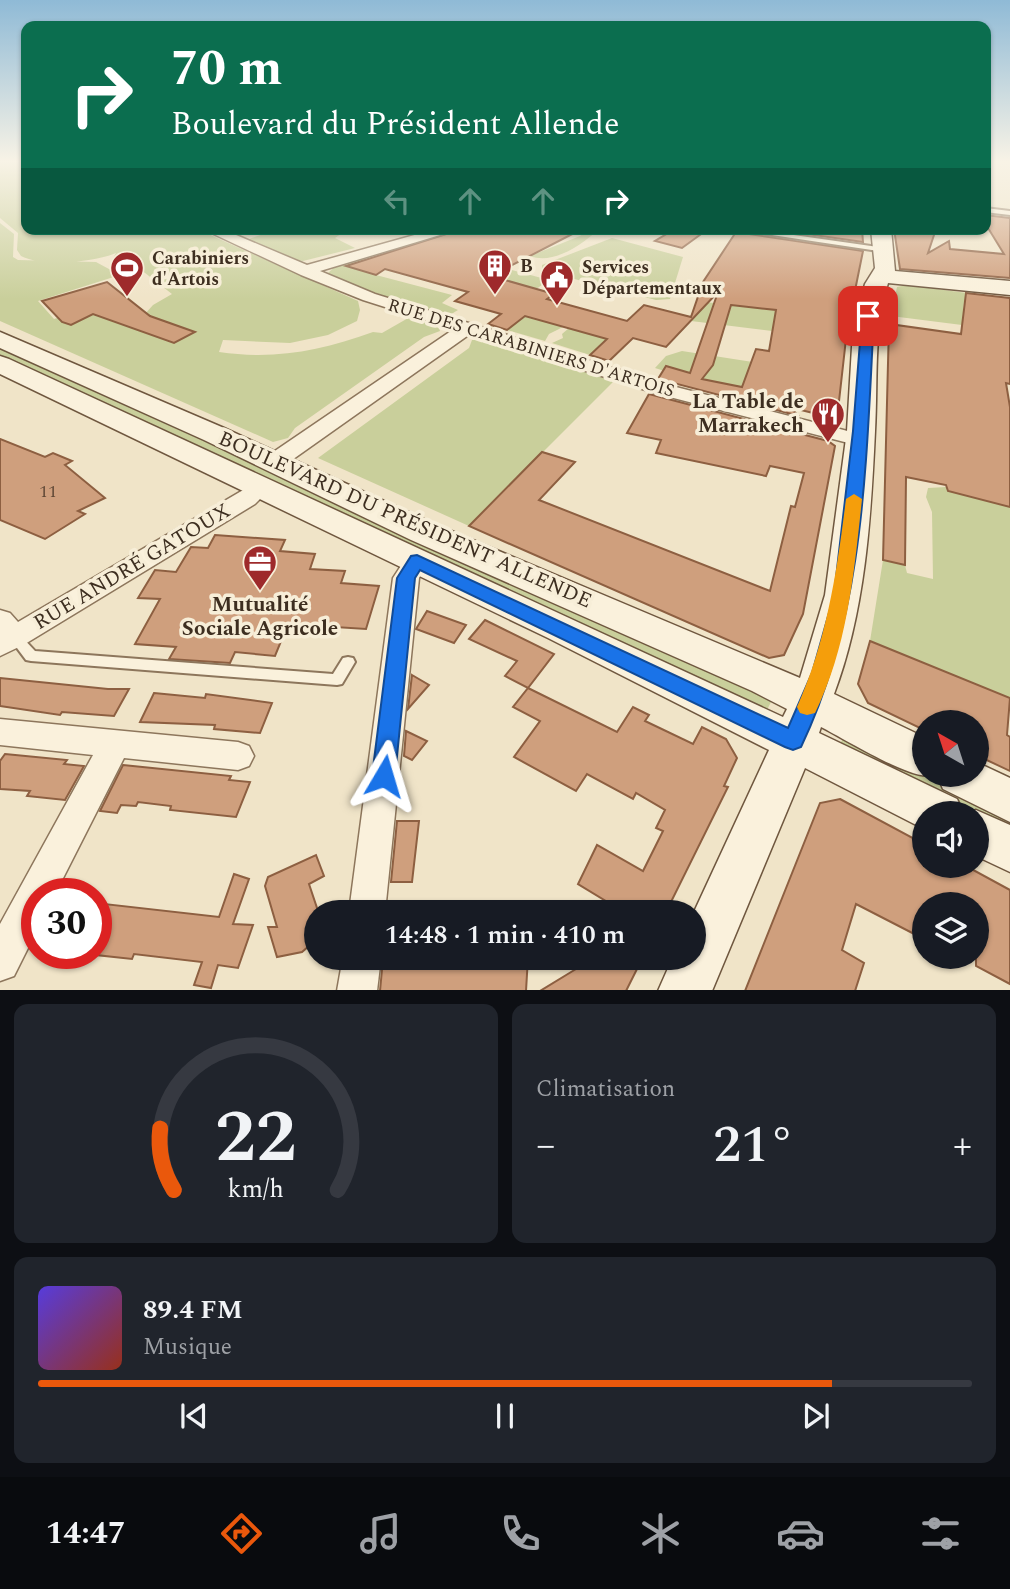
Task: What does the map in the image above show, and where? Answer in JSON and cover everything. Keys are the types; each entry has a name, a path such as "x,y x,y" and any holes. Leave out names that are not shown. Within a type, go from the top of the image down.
{"main road":[{"path":"685,990 773,793 822,673 843,595 860,440 865,330 884,263 882,235"},
{"path":"884,263 1010,288"},
{"name":"BOULEVARD DU PRÉSIDENT ALLENDE","path":"0,339 268,474 417,561 915,801"},
{"name":"BOULEVARD DU PRÉSIDENT ALLENDE","path":"0,364 268,474 423,532 766,680 912,752"},
{"path":"984,800 1010,849"}],"street":[{"name":"RUE DES CARABINIERS D'ARTOIS","path":"223,235 369,297 665,390 860,440"},
{"path":"306,272 323,263 430,235"},
{"name":"RUE ANDRÉ GATOUX","path":"5,634 247,499 268,474 467,328"},
{"path":"368,900 406,578 417,561"},
{"path":"0,732 238,756"},
{"path":"0,961 115,744"},
{"path":"357,990 360,970"}],"lane":[{"path":"991,211 1010,213"},
{"path":"762,235 884,263"},
{"path":"5,634 31,656 337,680 348,662"}],"green space":[{"path":"0,206 21,206 21,235 210,235 358,301 360,310 357,321 328,335 290,343 223,340 219,352 259,355 316,349 373,332 382,333 410,317 439,328 440,331 424,337 295,428 288,438 273,442 0,321 0,223 14,234 13,257 18,260 36,260 21,256 17,250 18,233 0,218","holes":["116,253 111,262 127,273 140,269 172,294 153,305 145,314 83,310 54,319 38,301 120,275 96,262 75,261"]},
{"path":"261,235 339,235 335,238 355,248 303,261 293,260 246,240"},
{"path":"592,235 557,256 530,256 580,236"},
{"path":"612,238 683,257 670,299 656,300 555,274 542,268 542,265"},
{"path":"365,259 363,261 376,275 452,295 442,303 458,310 448,316 376,294 328,273 339,263"},
{"path":"504,268 549,280 532,292 486,280"},
{"path":"906,285 967,293 979,304 964,302 962,325 891,316 897,287"},
{"path":"697,301 780,311 772,331 691,321"},
{"path":"533,310 563,327 549,334 545,341 507,330"},
{"path":"569,328 614,332 590,355 552,343 563,338 562,334"},
{"path":"481,339 614,381 469,526 318,458 469,348 472,340"},
{"path":"0,349 773,698 766,712 0,356"},
{"path":"682,351 778,366 751,393 733,385 700,381 704,376 676,369 674,374 655,368 666,356"},
{"path":"946,487 948,491 1010,507 1010,698 870,641 883,560 905,565 907,573 933,579 932,512 926,497 928,488"},
{"path":"844,736 912,769 912,785 839,746"},
{"path":"917,788 951,788 977,801 942,801"},
{"path":"989,807 1010,817 1010,836 989,822"}],"building":[{"path":"991,216 1010,218 1010,278 900,269 895,235 934,235 928,253 949,241 950,249 1004,254 991,233"},
{"path":"443,235 570,235 491,276 554,294 547,299 627,321 644,305 691,317 703,282 734,235 756,235 863,251 847,330 837,419 789,407 799,416 658,379 666,366 690,373 718,292 666,347 633,338 609,361 590,355 607,339 525,316 507,330 488,324 501,314 455,301 468,292 385,269 376,275 346,266","holes":["731,305 776,310 769,351 756,349 742,387 702,379 713,365"]},
{"path":"665,235 700,235 682,248 655,241"},
{"path":"814,235 862,235 863,242"},
{"path":"107,282 150,316 195,332 174,343 93,314 71,325 62,322 42,301"},
{"path":"966,293 1010,298 1010,384 1006,383 1010,407 1010,507 948,491 946,485 906,477 905,565 883,560 889,324 961,334"},
{"path":"649,394 828,441 835,446 803,614 784,655 769,658 469,526 542,452 575,462 539,500 770,591 791,506 795,507 804,473 770,466 766,476 656,453 661,440 627,433"},
{"path":"0,439 45,457 53,453 72,461 65,465 105,498 78,511 85,514 45,539 0,520"},
{"name":"Mutualité Sociale Agricole","path":"215,535 285,540 280,551 315,554 310,569 345,571 341,583 379,586 366,629 288,624 275,656 235,652 230,663 169,659 176,647 135,644 160,599 138,598 155,570 176,572 191,547 208,548"},
{"path":"427,611 466,625 454,643 416,629"},
{"path":"485,620 554,654 528,688 505,676 517,661 469,639"},
{"path":"870,641 1010,698 1007,735 1010,737 1010,771 989,761 989,710 912,710 912,724 868,703 858,684"},
{"path":"412,675 429,685 408,709"},
{"path":"0,678 129,689 114,716 62,712 60,715 0,706"},
{"path":"528,688 617,732 633,707 649,715 645,721 693,744 702,727 726,739 737,758 724,786 728,787 672,900 604,900 578,884 597,845 643,871 663,831 656,828 665,810 636,793 633,799 587,774 576,791 514,757 540,721 513,707"},
{"path":"154,693 205,698 206,694 272,703 260,733 214,729 215,725 140,722"},
{"path":"406,731 427,741 412,760 404,756"},
{"path":"5,754 67,760 64,764 84,766 65,800 27,796 30,791 0,789 0,761"},
{"path":"123,765 231,776 229,780 250,782 236,817 170,810 171,806 138,802 136,806 121,805 117,813 100,811"},
{"path":"840,799 912,838 912,878 988,878 1010,890 1010,984 982,969 989,969 989,892 912,892 912,933 856,904 842,950 864,963 855,990 745,990 820,803"},
{"path":"397,821 419,821 412,882 391,882"},
{"path":"316,855 324,876 309,884 314,900 304,900 302,952 277,957 268,927 277,927 265,886 268,877"},
{"path":"234,874 249,879 233,924 253,925 238,968 218,965 211,988 194,985 202,962 134,954 132,959 112,957 112,905 219,917"},
{"path":"382,970 527,970 526,990 380,990"},
{"path":"574,970 636,970 626,990 542,990"}],"slow traffic":[{"path":"807,707 822,673 843,595 854,499"}],"place":[{"name":"B","path":"495,296"},
{"name":"Carabiniers d'Artois","path":"127,298"},
{"name":"Services Départementaux","path":"557,307"},
{"name":"La Table de Marrakech","path":"828,444"},
{"name":"Mutualité Sociale Agricole","path":"260,592"}],"route":[{"path":"384,776 406,578 417,561 793,741 822,673 843,595 861,431 865,330 868,316"}]}
